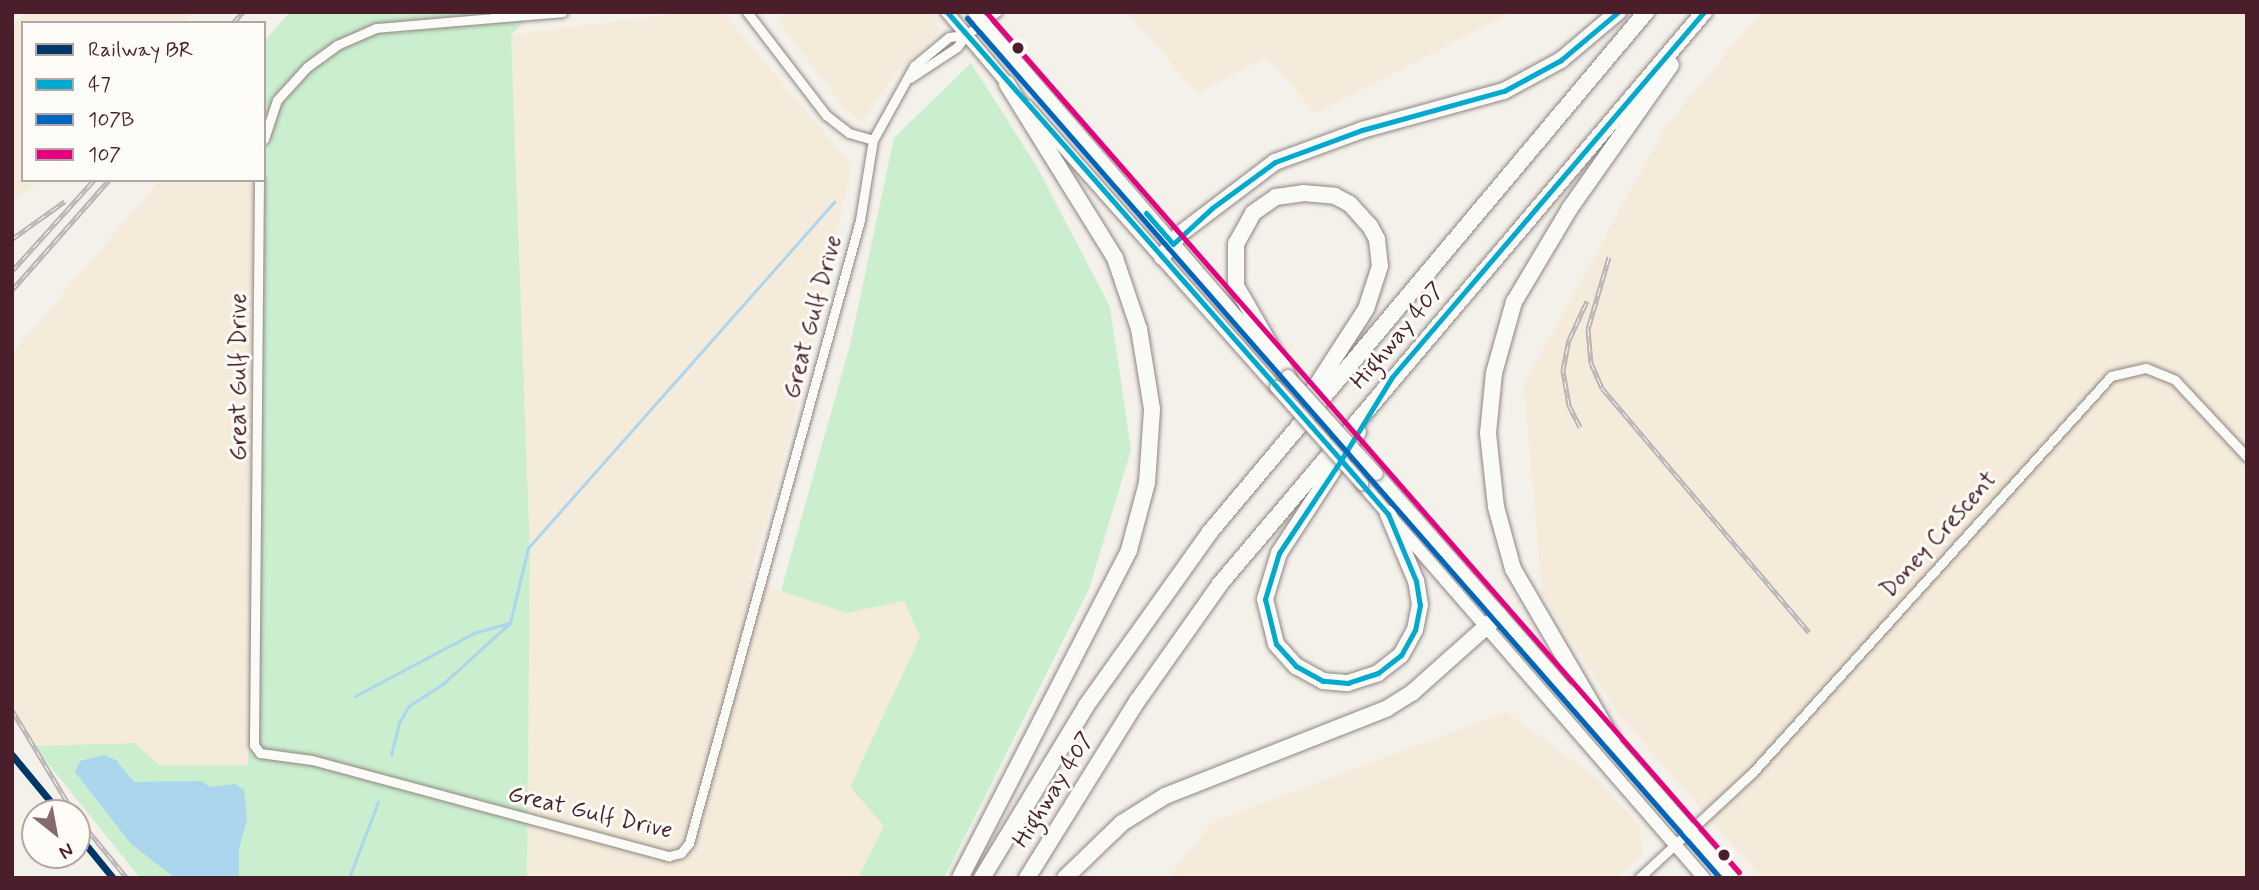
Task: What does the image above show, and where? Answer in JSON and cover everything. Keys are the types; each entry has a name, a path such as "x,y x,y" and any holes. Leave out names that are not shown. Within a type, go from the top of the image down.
{"highway":[{"path":"1167,250 1212,208 1275,162 1331,140 1504,92 1561,60 1618,12"},
{"name":"Highway 407","path":"982,878 1116,661 1277,447 1646,12"},
{"path":"1612,738 1513,569 1496,507 1488,433 1494,373 1521,290 1570,208 1706,12"},
{"name":"Highway 407","path":"1027,878 1190,624 1392,377 1706,12"},
{"path":"960,878 1129,550 1147,483 1152,409 1139,329 1115,258 1007,84"},
{"path":"1277,447 1375,289 1380,266 1377,239 1361,214 1335,196 1303,193 1276,197 1253,214 1236,244 1236,286 1282,382"},
{"path":"1388,514 1416,581 1419,605 1415,631 1401,655 1378,673 1348,683 1323,681 1296,666 1276,644 1267,620 1268,579 1305,512 1392,377"},
{"path":"1065,878 1122,823 1165,796 1386,709 1413,692 1499,615"}],"main road":[{"path":"947,12 1007,84 1167,250"},
{"path":"974,12 1167,250 1282,382 1362,484 1704,878"},
{"path":"1282,382 1377,474 1499,615 1612,738 1732,878"}],"street":[{"path":"266,133 278,100 307,67 337,45 376,28 562,12"},
{"path":"747,12 826,115 849,133 873,140"},
{"name":"Great Gulf Drive","path":"259,182 254,745 260,753 312,760 669,856 681,853 689,843 860,220 873,140 910,78 957,47 966,35 997,12"},
{"name":"Doney Crescent","path":"1639,878 1692,832 1754,771 2111,376 2137,369 2166,374 2182,385 2247,457"}],"shaded area":[{"path":"25,12 192,12 185,21 21,21 21,182 39,182 12,202 12,27"},
{"path":"689,12 722,12 852,165 789,439 749,580 846,613 904,601 920,637 850,787 884,826 858,878 527,878 530,554 511,35"},
{"path":"788,12 934,12 940,31 895,74 863,121 847,111 777,20"},
{"path":"1127,12 1512,12 1316,113 1266,57 1198,93"},
{"path":"1761,12 2247,12 2247,878 1762,878 1616,711 1542,594 1524,384 1666,126"},
{"path":"158,182 256,182 248,765 159,765 135,743 34,746 12,719 12,354"},
{"path":"1506,712 1597,778 1640,827 1643,854 1616,878 1167,878 1213,822"}],"green space":[{"path":"290,12 533,12 511,35 530,554 527,878 140,878 91,817 91,799 77,799 34,746 135,743 159,765 248,765 256,182 266,182 266,39"},
{"path":"971,63 1037,167 1110,307 1131,450 1089,589 944,878 858,878 884,826 850,787 920,637 904,601 846,613 781,591 850,345 894,138"}],"water":[{"path":"104,755 116,760 134,782 201,781 210,787 235,784 244,790 247,820 239,849 239,878 175,878 131,844 75,772 80,761"}],"waterway":[{"path":"391,755 399,723 409,706 444,683 510,623 528,548 834,202"},
{"path":"355,696 474,633 510,623"},
{"path":"349,878 378,802"}],"railway":[{"path":"235,21 243,12"},
{"path":"12,271 92,182"},
{"path":"12,290 107,182"},
{"path":"12,239 65,201"},
{"path":"1609,257 1588,329 1591,363 1602,388 1809,632"},
{"path":"1580,427 1569,405 1563,370 1569,340 1587,301"},
{"path":"12,710 65,799"},
{"path":"91,834 127,878"}],"rail line":[{"name":"BR","path":"12,755 48,799"},
{"name":"BR","path":"91,851 113,878"}],"transit line":[{"name":"47","path":"947,12 1341,460"},
{"name":"107","path":"986,12 1739,872"},
{"name":"47","path":"1146,213 1173,244 1212,208 1275,162 1362,130 1504,91 1561,60 1618,12"},
{"name":"47","path":"1341,460 1392,377 1704,12"},
{"name":"107B","path":"967,18 1720,878"},
{"name":"47","path":"1341,460 1388,514 1416,581 1420,605 1415,630 1401,655 1378,673 1348,683 1323,681 1296,666 1276,644 1265,599 1279,553 1341,460"}]}
